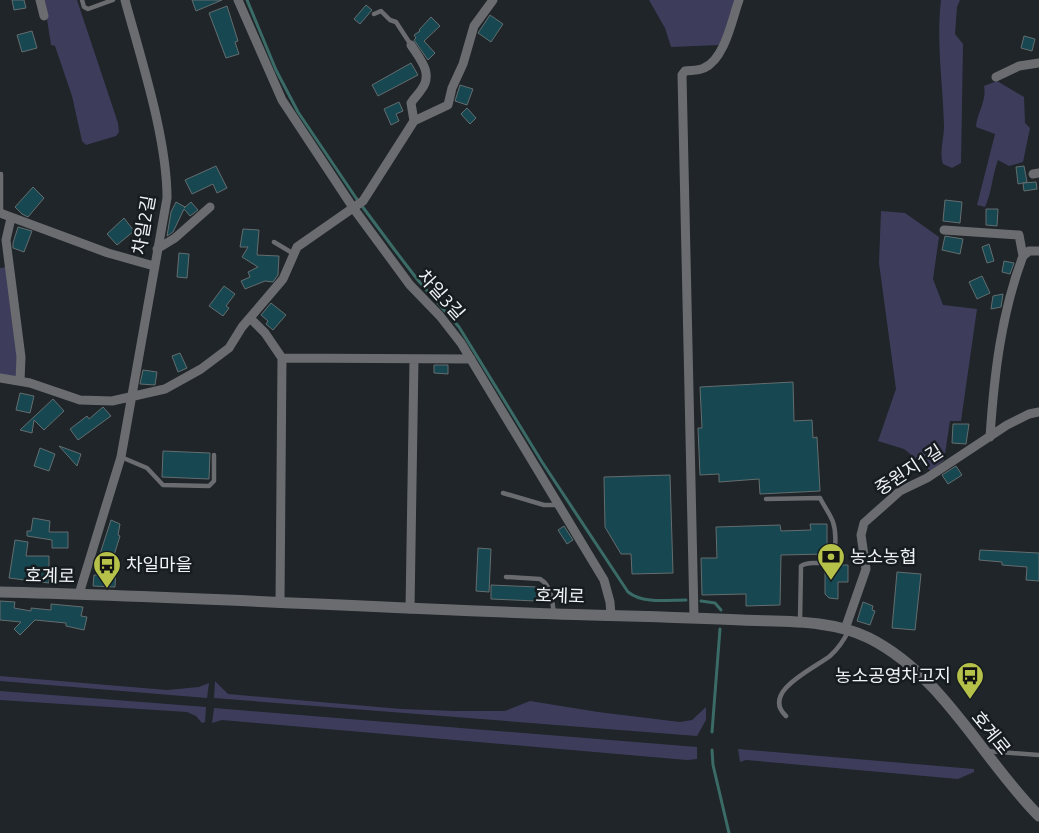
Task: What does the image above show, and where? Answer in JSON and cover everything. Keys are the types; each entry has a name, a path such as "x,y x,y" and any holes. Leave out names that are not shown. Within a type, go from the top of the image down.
{"street":[{"path":"40,0 44,16"},
{"name":"차일2길","path":"79,594 122,457 167,198 167,180 153,106 125,0"},
{"name":"차일3길","path":"238,0 282,100 354,209 410,285 452,330 471,359 604,580 609,596 611,615"},
{"path":"0,378 20,381 80,400 103,402 132,398 169,388 216,360 229,348 250,318 283,279 297,247 317,231 354,209 363,201 414,121 448,105 452,88 464,64 474,26 493,0"},
{"path":"694,618 682,74 685,71 704,68 714,59 729,33 739,0"},
{"path":"411,45 424,65 427,76 423,89 411,103 414,121"},
{"path":"996,77 1019,66 1039,63"},
{"path":"157,249 175,238 210,207"},
{"path":"1,213 108,253 154,266"},
{"path":"11,218 6,233 21,357 20,381"},
{"path":"944,230 1020,235 1023,256 1005,321 997,361 990,437"},
{"path":"1023,256 1029,251 1039,251"},
{"path":"0,264 10,263"},
{"path":"250,318 265,333 282,358 280,603"},
{"path":"282,358 471,359"},
{"path":"410,609 414,359"},
{"name":"중원지1길","path":"847,629 865,574 865,554 861,535 864,523 900,491 927,478 1018,419 1039,412"},
{"name":"호계로","path":"0,592 410,609 800,622 847,629 868,637 906,662 926,680 1039,816"}],"lane":[{"path":"82,0 84,7 88,9 113,0"},
{"path":"374,14 381,11 390,20 396,22 411,45"},
{"path":"1,174 1,213"},
{"path":"274,242 294,254"},
{"path":"122,457 147,468 163,485 209,486 214,481 214,455"},
{"path":"503,493 544,504 560,505"},
{"path":"766,499 820,498 834,524 834,555 832,559 828,562 807,563 801,566 800,622"},
{"path":"506,577 545,581 549,587 554,614"},
{"path":"786,716 780,708 779,701 783,691 830,655 847,629"},
{"path":"984,750 1039,755"}],"shaded area":[{"path":"44,0 77,0 118,123 119,132 116,136 86,145 82,141 72,96 55,46 51,45"},
{"path":"649,0 735,0 730,23 719,45 671,47 665,28"},
{"path":"941,0 960,0 957,7 955,34 963,44 961,163 952,168 943,164 941,155 944,126 939,47"},
{"path":"997,81 1024,97 1025,123 1030,128 1023,162 1009,166 998,160 985,207 977,205 995,134 976,127 984,97 984,86"},
{"path":"881,211 905,213 939,237 933,279 943,305 977,309 961,421 950,421 944,460 931,471 904,449 878,441 896,389 879,263"},
{"path":"6,267 20,357 16,378 0,376 0,268"},
{"path":"0,676 167,690 199,687 209,683 207,698 0,681"},
{"path":"215,681 228,694 401,709 505,711 530,701 680,722 692,720 706,707 706,720 697,736 214,698"},
{"path":"0,691 206,707 205,722 202,723 196,716 187,712 0,700"},
{"path":"214,708 697,747 697,759 687,760 222,720 212,723"},
{"path":"738,749 974,769 974,772 958,779 746,760 740,762"}],"building":[{"path":"12,0 24,0 26,8 14,10"},
{"path":"192,0 222,0 196,11"},
{"path":"366,5 372,10 360,24 354,19"},
{"path":"227,6 238,41 235,42 239,54 226,58 209,13"},
{"path":"490,15 503,24 491,42 478,33"},
{"path":"431,17 440,26 424,41 435,53 428,60 414,40 416,38 414,35 420,31"},
{"path":"32,31 37,48 22,52 17,35"},
{"path":"1024,36 1035,39 1032,51 1021,48"},
{"path":"411,63 418,75 378,96 372,85"},
{"path":"460,85 473,89 467,105 455,101"},
{"path":"399,102 403,111 396,114 399,121 391,125 384,109"},
{"path":"467,108 476,118 470,124 461,114"},
{"path":"216,166 227,188 217,193 213,184 192,194 185,180"},
{"path":"1024,166 1027,182 1018,184 1016,167"},
{"path":"1036,182 1037,189 1024,191 1023,183"},
{"path":"33,187 44,198 28,217 15,207"},
{"path":"945,200 962,202 960,223 943,221"},
{"path":"176,202 184,208 191,202 198,210 190,216 184,209 173,232 167,236 171,212"},
{"path":"986,209 998,209 997,226 986,225"},
{"path":"124,218 134,231 117,245 107,234"},
{"path":"18,227 32,231 24,252 13,248"},
{"path":"243,229 259,230 257,255 279,256 278,275 273,282 265,281 245,289 241,281 250,277 248,272 258,267 242,257 248,247 240,247"},
{"path":"945,236 963,239 960,254 942,250"},
{"path":"989,244 994,261 987,263 982,247"},
{"path":"179,253 189,254 187,278 177,277"},
{"path":"1004,261 1014,263 1010,274 1002,272"},
{"path":"982,276 990,293 977,299 969,282"},
{"path":"224,286 235,294 226,306 229,308 223,316 209,306"},
{"path":"1003,294 1001,307 991,309 993,296"},
{"path":"271,303 286,315 273,330 266,324 268,321 261,315"},
{"path":"180,353 187,368 178,372 172,356"},
{"path":"434,365 448,365 448,374 434,373"},
{"path":"143,370 157,372 155,385 140,384"},
{"path":"793,382 794,421 812,420 813,438 817,437 820,491 760,494 759,479 719,482 719,474 700,475 698,428 702,428 700,387"},
{"path":"20,393 34,396 30,413 16,410"},
{"path":"53,399 64,411 44,430 34,420 32,433 20,430"},
{"path":"103,407 111,416 78,440 70,429 87,416 89,419"},
{"path":"953,424 969,424 966,444 952,443"},
{"path":"59,446 81,454 77,466"},
{"path":"40,448 55,454 49,471 34,466"},
{"path":"163,451 210,453 209,479 162,477"},
{"path":"956,466 962,475 948,484 942,475"},
{"path":"670,475 673,573 632,574 631,554 621,554 605,527 604,477"},
{"path":"33,518 50,521 49,532 68,532 68,548 52,548 52,540 27,536 27,531 31,531"},
{"path":"111,520 120,524 118,535 120,536 110,568 116,568 115,587 93,586 94,575 99,575 99,557"},
{"path":"810,524 827,524 827,554 781,555 780,605 746,606 746,594 702,595 701,558 717,558 716,527 780,525 781,531 811,530"},
{"path":"564,526 573,540 567,544 558,530"},
{"path":"15,540 28,542 26,556 49,556 49,583 9,578"},
{"path":"478,548 491,549 489,592 476,591"},
{"path":"980,550 1039,553 1039,581 1026,580 1027,567 1002,565 1002,562 979,560"},
{"path":"830,565 848,565 848,582 838,582 838,599 829,598 825,594 825,567"},
{"path":"897,572 921,574 915,630 892,628"},
{"path":"491,585 537,587 536,601 491,599"},
{"path":"0,601 15,602 14,608 31,611 31,608 51,610 51,604 83,607 81,616 87,617 84,630 66,626 66,623 35,620 20,635 14,629 21,622 0,620"},
{"path":"863,602 873,606 872,610 875,611 870,625 857,621"}],"waterway":[{"path":"247,0 276,70 298,112 356,198 394,249 417,279 459,327 542,462 628,592 648,600 686,600"},
{"path":"701,601 715,603 721,610"},
{"path":"712,732 720,629"},
{"path":"712,750 713,765 729,833"}],"place":[{"name":"농소농협","path":"831,581"},
{"name":"차일마을","path":"107,589"},
{"name":"농소공영차고지","path":"970,700"}]}
